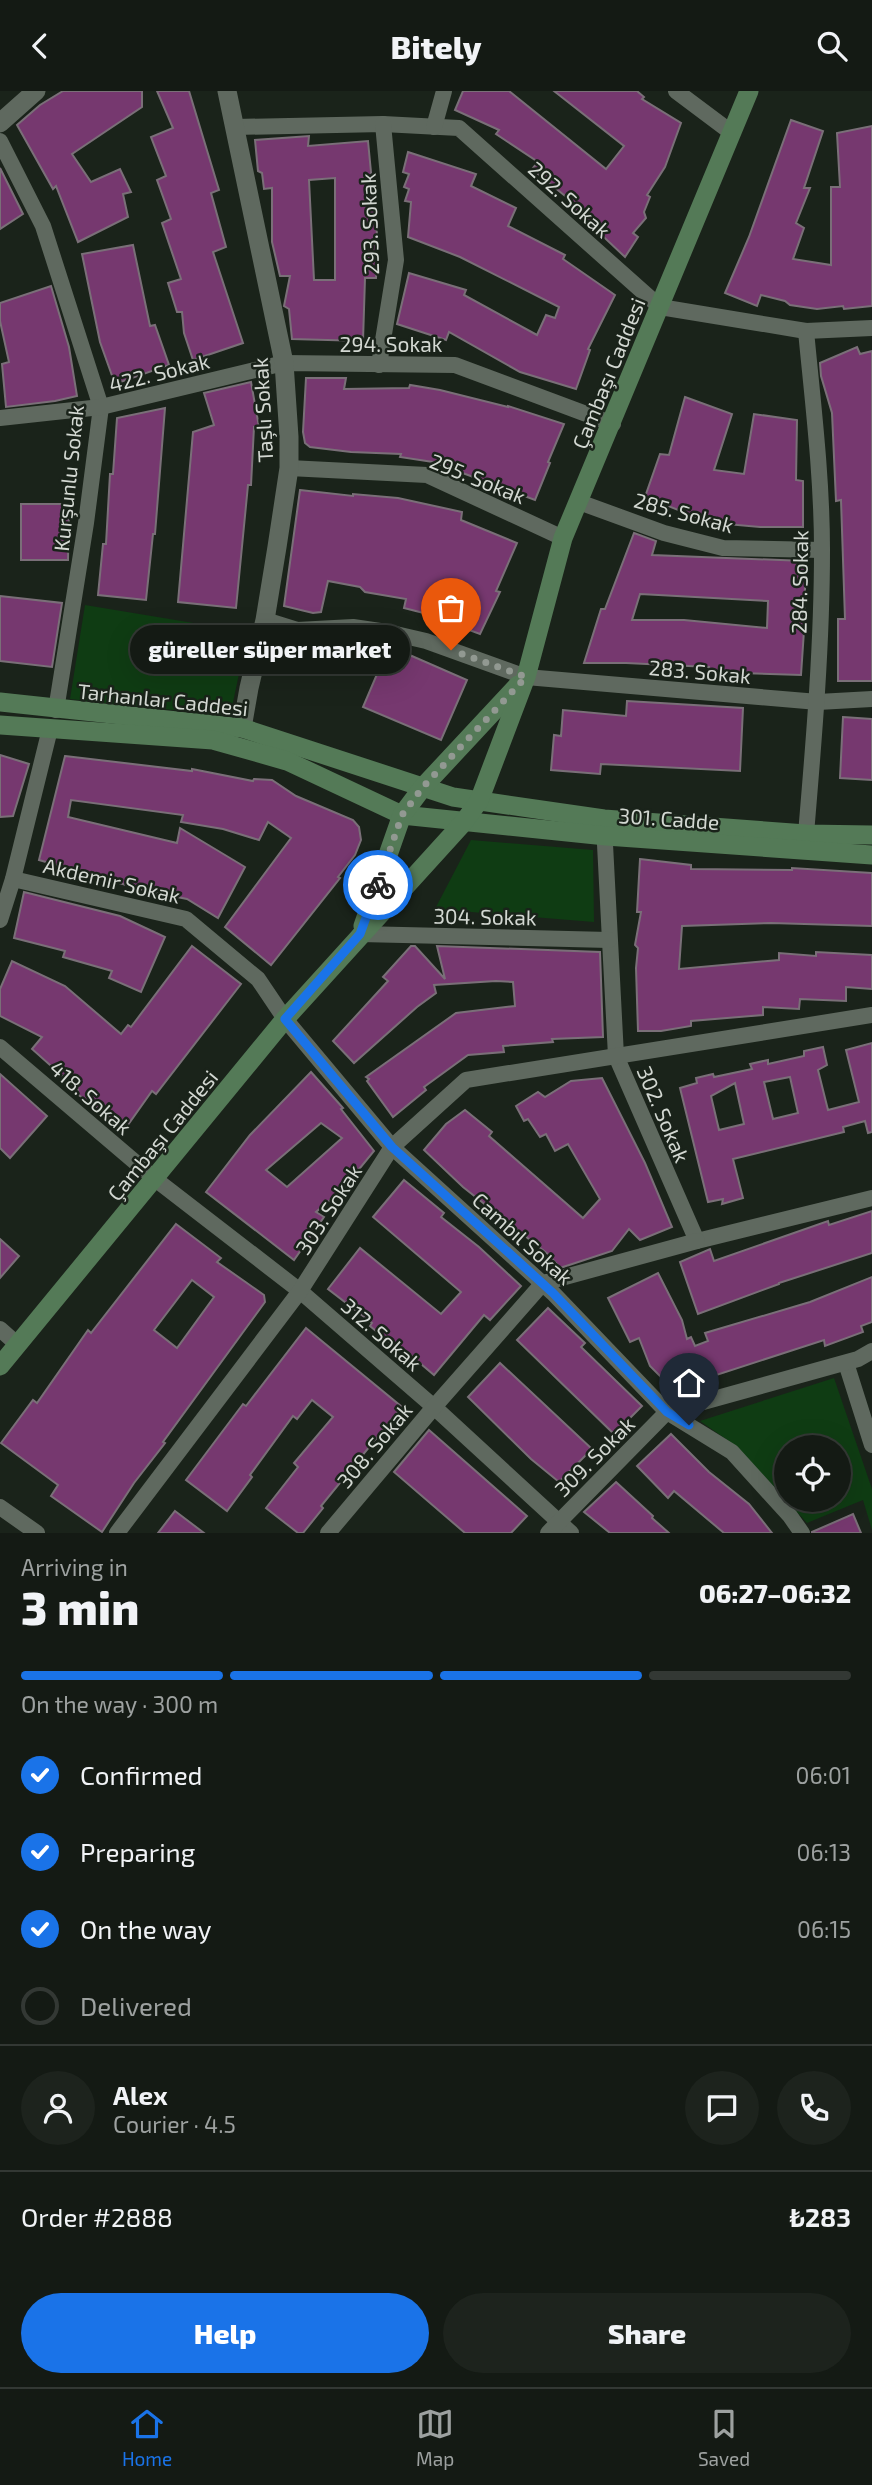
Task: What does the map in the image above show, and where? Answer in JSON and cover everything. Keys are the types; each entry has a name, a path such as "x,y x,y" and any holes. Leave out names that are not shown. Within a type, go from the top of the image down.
{"main road":[{"name":"Çambaşı Caddesi","path":"0,1366 285,1019 463,823 479,801 526,677 564,538 749,91"},
{"name":"Çambaşı Caddesi","path":"360,934 402,815 423,787 526,677"},
{"name":"Tarhanlar Caddesi","path":"0,702 242,728 453,797 479,801"},
{"name":"Tarhanlar Caddesi","path":"0,725 213,740 287,761 402,815 463,823"},
{"name":"301. Cadde","path":"479,801 605,828 872,855"},
{"name":"301. Cadde","path":"463,823 872,835"}],"street":[{"path":"0,123 36,91"},
{"name":"Taşlı Sokak","path":"227,91 284,363 289,468 265,620 248,688 242,728"},
{"path":"433,127 444,91"},
{"path":"676,91 732,132"},
{"name":"292. Sokak","path":"236,127 383,124 459,128 660,307"},
{"name":"293. Sokak","path":"380,365 396,260 383,124"},
{"name":"Kurşunlu Sokak","path":"0,141 43,226 102,407 56,710"},
{"path":"660,307 806,331 872,328"},
{"name":"284. Sokak","path":"806,331 820,482 822,550 818,702 806,834"},
{"name":"294. Sokak","path":"284,363 455,365 612,423"},
{"name":"422. Sokak","path":"0,418 102,407 284,363"},
{"name":"295. Sokak","path":"289,468 427,475 564,538"},
{"name":"285. Sokak","path":"579,502 664,533 723,548 822,550"},
{"name":"283. Sokak","path":"265,620 297,630 353,627 387,632 426,641 526,677 818,702 872,699"},
{"path":"0,920 13,879 50,729"},
{"name":"302. Sokak","path":"605,828 616,1056 696,1241"},
{"name":"Akdemir Sokak","path":"13,879 186,919 258,979 285,1019"},
{"name":"304. Sokak","path":"360,934 609,940"},
{"name":"303. Sokak","path":"117,1533 300,1291 392,1147 466,1080 872,1016"},
{"name":"Cambıl Sokak","path":"285,1019 392,1147 543,1283 667,1412 732,1452 790,1515 802,1533"},
{"name":"418. Sokak","path":"0,1047 155,1179"},
{"name":"312. Sokak","path":"155,1179 300,1291 434,1407 553,1527 571,1533"},
{"path":"543,1283 696,1241 872,1198"},
{"name":"308. Sokak","path":"328,1533 543,1283"},
{"path":"0,1329 18,1345"},
{"name":"309. Sokak","path":"553,1527 667,1412 846,1363 872,1351"},
{"path":"846,1363 872,1445"},
{"path":"0,1507 37,1533"}],"green space":[{"path":"85,605 248,632 230,716 70,699"},
{"path":"471,840 593,850 594,922 435,909"},
{"path":"834,1378 872,1489 872,1530 863,1500 851,1505 851,1435 774,1435 774,1487 733,1444 700,1421"},
{"path":"797,1512 834,1512 807,1523"}],"building":[{"path":"63,91 142,91 142,107 72,154 91,182 120,169 131,192 123,194 128,217 78,242 56,186 53,189 17,125 40,105"},
{"path":"157,91 189,91 219,190 211,193 226,247 213,252 243,343 193,360 184,333 182,312 177,312 168,283 181,279 162,223 171,219 157,180 166,176 151,137 173,128"},
{"path":"463,91 509,91 606,169 624,146 554,91 637,91 644,97 642,99 681,123 665,167 647,195 650,197 644,212 646,218 633,233 638,237 625,257 572,207 575,204 532,169 538,162 496,134 499,130 455,110"},
{"path":"791,120 823,131 804,188 810,188 796,223 804,228 793,259 831,265 831,187 840,187 837,133 872,126 872,306 817,309 790,305 785,301 761,295 757,306 725,293 749,237"},
{"path":"309,136 308,146 368,141 378,245 376,278 365,278 363,341 292,339 289,309 284,306 290,276 280,276 272,242 272,188 264,189 262,173 258,171 255,140","holes":["335,178 335,280 314,280 309,180"]},
{"path":"408,152 476,174 471,186 516,208 508,226 565,255 563,259 615,295 588,349 590,350 576,389 520,372 449,332 446,340 397,324 409,273 466,290 464,295 537,335 546,315 555,318 559,307 460,257 408,237 411,202 405,201 409,189 404,187 409,174 403,172"},
{"path":"0,168 23,214 0,229"},
{"path":"133,245 150,326 155,325 169,365 115,384 100,342 82,254"},
{"path":"51,286 69,347 77,396 6,407 2,364 9,362 0,321 0,303"},
{"path":"857,347 860,354 872,351 872,681 838,681 838,619 845,619 841,500 836,501 832,413 820,363"},
{"path":"306,378 346,378 344,389 409,388 410,385 440,390 508,406 564,424 535,500 433,462 400,457 401,454 310,447 305,443 303,432"},
{"path":"251,382 259,427 254,427 251,485 248,485 236,608 178,602 193,432 214,425 204,393"},
{"path":"685,397 732,414 714,470 744,474 754,414 797,420 796,480 803,481 803,527 760,527 703,522 704,520 645,497 660,454 669,455"},
{"path":"165,408 155,534 146,600 98,595 103,544 106,544 110,474 113,474 117,418"},
{"path":"300,490 398,498 462,512 461,520 517,543 496,591 500,592 480,634 450,623 451,620 404,608 406,599 365,592 360,587 328,581 321,612 313,613 284,606"},
{"path":"21,504 69,504 68,560 21,560"},
{"path":"634,533 656,541 652,555 805,561 801,675 709,672 709,667 584,663 601,609 605,609","holes":["640,594 768,601 767,628 684,620 632,620"]},
{"path":"0,596 62,603 52,667 0,661"},
{"path":"389,646 467,680 441,740 363,707"},
{"path":"627,701 743,708 740,771 601,764 600,774 551,770 554,735 561,736 563,710 626,716"},
{"path":"843,717 872,719 872,780 840,778"},
{"path":"0,755 29,764 13,816 0,817"},
{"path":"65,756 192,769 253,781 272,780 296,796 353,820 359,827 361,840 355,855 338,877 340,878 271,965 225,927 291,838 268,822 259,840 223,829 181,822 183,815 71,800 68,817 177,843 180,828 245,867 218,918 187,899 147,891 39,860"},
{"path":"640,859 691,865 691,869 792,868 872,873 872,926 771,923 682,926 679,969 779,960 779,953 816,956 816,952 872,955 872,989 846,987 846,1001 800,999 799,1009 763,1007 763,1015 691,1021 691,1026 661,1031 638,1031 638,948 635,945 641,912 637,912"},
{"path":"24,892 120,916 165,937 141,992 109,978 112,971 63,957 65,951 14,938"},
{"path":"192,946 241,984 156,1094 152,1091 125,1129 76,1093 78,1090 32,1049 42,1037 0,1016 0,989 12,961 65,986 121,1034 128,1025 131,1027"},
{"path":"411,946 415,946 445,979 437,946 600,952 603,1037 552,1039 553,1042 503,1046 504,1052 468,1055 424,1087 426,1090 393,1117 366,1077 456,1013 515,1006 513,982 434,985 436,993 354,1063 333,1041 388,981 383,977"},
{"path":"872,1043 872,1132 868,1133 865,1121 843,1127 844,1132 733,1159 743,1198 722,1204 723,1199 708,1202 680,1088 697,1083 696,1078 752,1069 750,1064 768,1060 768,1064 804,1056 804,1051 823,1047 827,1065 818,1070 828,1110 859,1102 846,1050","holes":["790,1077 798,1113 773,1119 764,1082","735,1083 744,1124 719,1130 711,1096"]},
{"path":"311,1072 343,1108 341,1109 374,1151 342,1190 316,1212 324,1217 294,1260 206,1192 250,1135","holes":["321,1123 342,1138 287,1187 266,1170"]},
{"path":"0,1074 47,1116 10,1158 0,1148"},
{"path":"602,1078 645,1163 672,1227 640,1240 629,1229 612,1251 560,1268 549,1255 463,1187 424,1150 446,1124 465,1110 492,1132 489,1136 583,1218 600,1199 568,1144 555,1151 546,1134 540,1137 528,1119 524,1121 516,1106 538,1092 545,1097 571,1081"},
{"path":"404,1180 444,1213 441,1217 479,1247 521,1286 490,1320 484,1315 434,1375 401,1347 399,1350 370,1326 372,1323 328,1289 360,1248 441,1314 461,1292 373,1217"},
{"path":"872,1211 872,1253 779,1283 698,1314 680,1262 710,1249 714,1261 828,1221 829,1225"},
{"path":"176,1224 221,1258 217,1262 264,1295 265,1302 163,1442 165,1443 134,1483 102,1532 51,1496 58,1485 1,1443 33,1400 37,1403 88,1330 91,1333","holes":["192,1280 214,1297 177,1348 154,1330"]},
{"path":"0,1239 19,1256 0,1278"},
{"path":"658,1273 682,1320 687,1339 691,1337 695,1346 708,1341 705,1333 810,1302 872,1277 872,1322 861,1326 863,1332 825,1346 824,1340 673,1389 650,1366 639,1338 630,1342 608,1298"},
{"path":"548,1308 585,1343 581,1347 642,1406 614,1434 517,1340"},
{"path":"306,1328 402,1407 321,1506 323,1508 303,1533 298,1533 266,1508 298,1467 294,1463 333,1417 312,1400 297,1419 293,1416 227,1511 186,1480 243,1404 246,1406"},
{"path":"500,1363 592,1449 559,1482 531,1459 468,1397"},
{"path":"429,1430 527,1516 511,1533 465,1533 394,1472"},
{"path":"671,1434 709,1472 749,1504 772,1533 724,1533 674,1491 668,1498 637,1466"},
{"path":"616,1482 669,1533 610,1533 584,1512"},
{"path":"175,1511 204,1533 158,1533"},
{"path":"853,1514 861,1533 812,1533 812,1532"}],"way so far":[{"path":"378,885 402,815 423,787 526,677 451,650"}],"place":[{"name":"güreller süper market","path":"451,650"}],"route":[{"path":"378,885 360,934 285,1019 392,1147 553,1293 667,1412 689,1425"}]}
